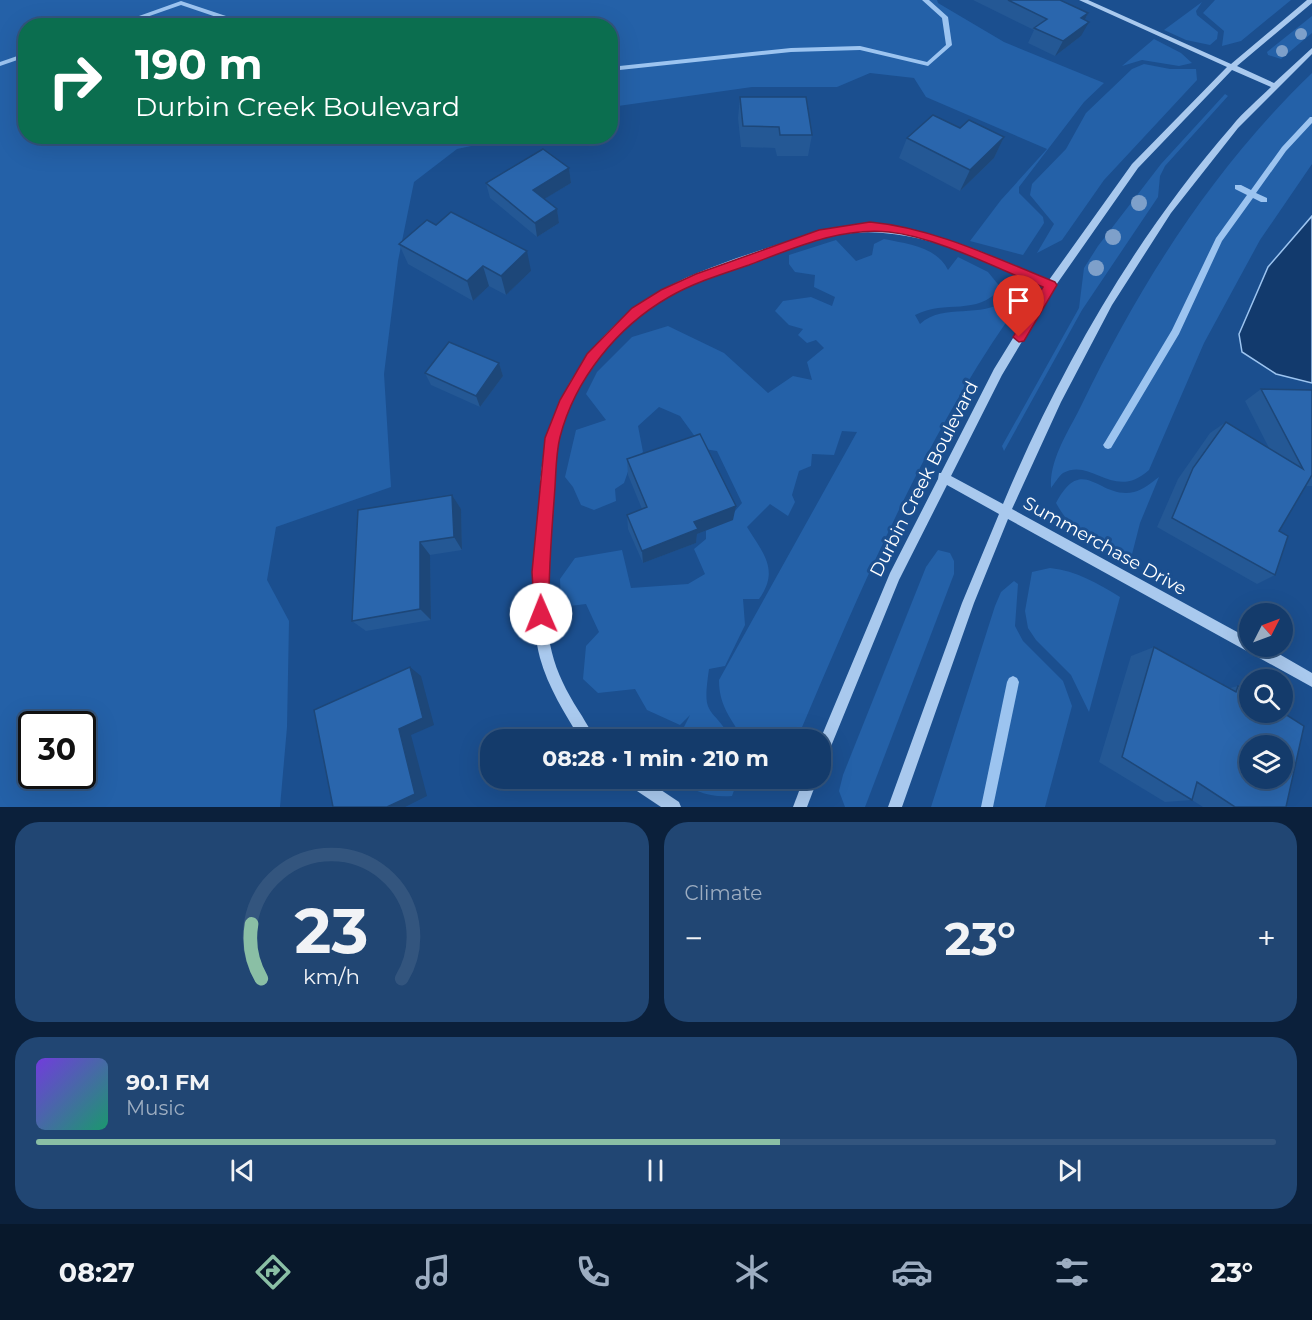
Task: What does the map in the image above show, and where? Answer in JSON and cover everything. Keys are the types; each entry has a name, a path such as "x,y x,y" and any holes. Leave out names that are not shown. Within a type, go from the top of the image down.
{"street":[{"path":"1082,0 1275,86"},
{"name":"Durbin Creek Boulevard","path":"831,729 894,576 943,477 998,372 1051,285 1135,166 1231,67 1311,0"},
{"path":"895,807 946,659 1004,512 1057,400 1106,310 1153,232 1203,165 1275,86 1312,50"},
{"path":"582,729 564,702 547,658 541,614 540,572 552,438 566,400 591,357 616,331 646,305 692,281 823,233 870,226 916,234 1051,285"},
{"name":"Summerchase Drive","path":"943,477 1239,640"},
{"name":"Summerchase Drive","path":"1270,657 1312,680"},
{"path":"647,789 674,807"},
{"path":"800,807 807,789"}],"shaded area":[{"path":"0,0 937,0 938,3 1004,42 1104,83 1084,102 1019,187 1019,193 1043,217 1044,223 1023,255 970,241 1001,200 1047,149 926,97 914,78 870,73 837,87 752,87 618,106 618,18 18,18 18,144 480,144 457,149 414,182 398,261 384,374 391,487 276,527 267,580 289,621 287,727 280,807 0,807"},
{"path":"1215,0 1291,0 1241,41 1222,46 1224,31 1203,13"},
{"path":"1202,2 1196,11 1197,15 1218,32 1217,39 1210,45 1186,40 1164,30"},
{"path":"1312,16 1312,33 1281,59 1268,55 1267,52"},
{"path":"1154,39 1181,53 1192,63 1179,66 1142,60 1122,66"},
{"path":"1144,64 1170,69 1196,69 1197,80 1104,180 1062,240 1037,253 1054,224 1030,195 1032,184 1066,149 1086,113 1132,69"},
{"path":"1312,73 1312,164 1260,240 1204,343 1149,470 1136,479 1125,482 1114,481 1084,470 1074,470 1063,473 1051,488 1053,466 1061,444 1129,314 1155,270 1182,228 1243,147"},
{"path":"1225,94 1228,96 1165,166 1160,176 1158,197 1082,310 1004,451 1002,446 1079,308 1084,268 1098,246 1161,164"},
{"path":"1312,216 1312,383 1276,374 1242,352 1239,334 1268,267"},
{"path":"884,239 920,247 936,256 948,270 958,257 988,272 1001,288 981,302 927,310 915,315 920,324 940,314 986,309 1007,299 1007,321 975,369 918,471 867,578 801,729 737,729 723,705 719,680 857,432 842,431 834,455 812,454 811,466 799,471 792,495 795,502 788,516 770,504 747,527 759,545 769,570 765,589 759,599 743,599 745,625 725,666 709,669 707,703 725,729 683,729 690,715 680,725 647,710 635,689 598,693 583,679 586,646 599,632 586,604 561,607 560,579 575,558 622,550 631,588 688,584 705,574 694,549 706,539 706,529 729,518 742,503 717,451 704,449 680,416 659,407 638,426 643,452 631,463 624,483 615,489 616,501 594,510 581,505 573,487 565,477 576,430 606,420 586,394 597,372 632,337 668,326 724,353 768,393 793,376 812,380 807,362 824,348 816,340 807,343 798,335 803,329 789,325 775,311 783,301 811,297 832,306 835,297 814,287 815,275 795,272 789,264 789,255 836,240 856,261 872,255 874,244"},
{"path":"1159,477 1140,523 1129,566 1088,540 1070,524 1056,503 1066,488 1075,481 1083,479 1092,481 1122,493 1137,491"},
{"path":"938,550 950,553 954,561 954,574 865,807 845,807 839,791 843,775 926,567"},
{"path":"1050,568 1095,582 1120,597 1089,712 1071,675 1036,640 1028,628 1025,611 1032,572"},
{"path":"1014,581 1018,584 1015,626 1023,641 1063,681 1072,706 1045,807 931,807 995,606 1001,592"},
{"path":"693,789 734,789 732,796 715,796"}],"building":[{"path":"1008,0 1060,0 1088,13 1081,18 1089,22 1063,41 1034,28 1047,19"},
{"path":"740,97 806,97 812,135 780,135 779,127 743,126"},
{"path":"933,115 960,128 969,120 1004,137 970,170 907,138"},
{"path":"543,149 569,168 533,190 557,209 535,223 486,183"},
{"path":"451,212 527,251 501,276 483,266 467,281 399,244 427,220 436,225"},
{"path":"449,342 499,363 476,396 425,373"},
{"path":"1261,389 1312,391 1312,475 1279,531 1288,536 1275,575 1172,518 1193,468 1226,422 1303,469"},
{"path":"700,434 736,506 694,522 698,529 642,551 627,515 647,507 627,459"},
{"path":"452,495 454,537 420,542 420,609 352,621 358,510"},
{"path":"1154,647 1236,692 1239,687 1239,723 1293,723 1293,719 1304,726 1293,776 1293,735 1239,735 1239,789 1290,789 1286,807 1235,807 1197,782 1192,800 1122,757"},
{"path":"410,667 423,718 399,729 415,794 387,807 333,807 314,710"}],"waterway":[{"path":"618,68 791,50 860,48 928,64 949,45 945,17 925,0"},
{"path":"137,18 181,3 227,18"},
{"path":"0,64 18,58"},
{"path":"1252,194 1284,149 1312,119"},
{"path":"1238,187 1252,194"},
{"path":"1108,445 1176,332 1219,240 1252,194"},
{"path":"1252,194 1264,200"},
{"path":"987,807 1013,682"}],"route":[{"path":"541,614 540,572 552,438 566,400 591,357 603,344 637,312 666,293 700,278 823,233 870,226 893,228 948,244 1051,285 1019,337"}]}
